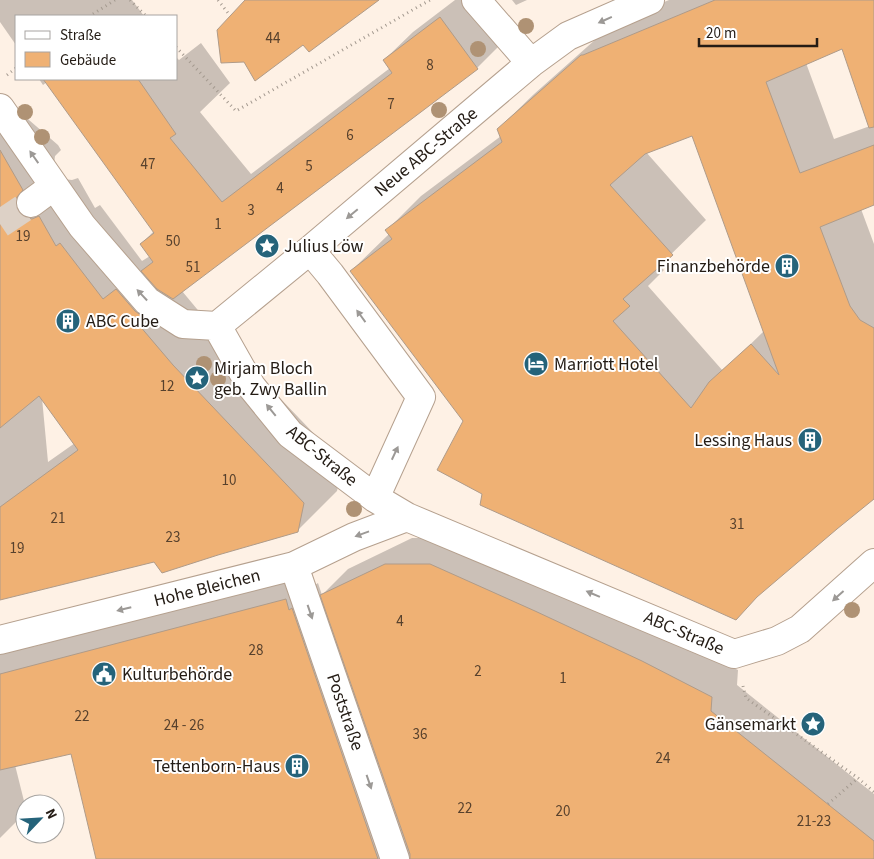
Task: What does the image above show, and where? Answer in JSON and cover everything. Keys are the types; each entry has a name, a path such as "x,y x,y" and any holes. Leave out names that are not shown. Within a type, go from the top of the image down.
{"street":[{"path":"476,0 530,63"},
{"name":"Neue ABC-Straße","path":"216,326 310,250 530,63 568,36 650,0"},
{"path":"0,108 82,226 147,301 182,324 216,326"},
{"path":"30,203 54,186"},
{"path":"310,250 330,274 421,398 375,498"},
{"name":"ABC-Straße","path":"216,326 251,386 290,434 375,498 408,517 734,654"},
{"name":"Hohe Bleichen","path":"0,640 294,566 354,537 408,517"},
{"path":"734,654 777,641 800,629 874,564"},
{"name":"Poststraße","path":"294,566 395,859"}],"path":[{"path":"93,14 115,0"},
{"path":"130,0 145,15"},
{"path":"218,0 231,16"},
{"path":"178,49 236,111 430,0"},
{"path":"734,654 746,698 858,778 874,792"},
{"path":"828,804 858,778"}],"building":[{"path":"245,0 379,0 309,52 303,45 255,81 244,62 221,63 217,30"},
{"path":"715,0 874,0 874,127 869,128 842,49 766,82 800,173 874,145 874,205 820,227 850,306 860,320 874,328 874,499 757,597 736,620 480,505 482,494 437,470 463,421 350,271 392,239 385,230 502,142 497,129 583,55","holes":["692,136 779,375 751,344 709,382 691,408 613,321 630,306 623,299 673,255 610,185 645,154"]},
{"path":"440,17 478,69 173,299 157,289 141,271 153,262 140,244 154,233 44,80 139,80 176,134 170,138 222,202 392,73 383,60"},
{"path":"0,150 23,190 17,197 16,205 19,213 32,219 39,216 56,246 60,243 103,299 116,289 135,311 146,319 139,325 173,365 304,503 298,532 162,573 154,562 0,600 0,507 78,450 39,396 0,428"},
{"path":"385,564 430,564 642,661 712,697 711,711 874,841 874,859 410,859 410,854 320,595"},
{"path":"286,599 289,610 292,608 378,859 96,859 71,754 0,770 0,674"}],"tunnel":[{"path":"0,224 31,203"}],"place":[{"name":"Julius Löw","path":"267,246"},
{"name":"Finanzbehörde","path":"787,266"},
{"name":"ABC Cube","path":"68,321"},
{"name":"Marriott Hotel","path":"536,364"},
{"name":"Mirjam Bloch geb. Zwy Ballin","path":"197,378"},
{"name":"Lessing Haus","path":"810,440"},
{"name":"Kulturbehörde","path":"104,674"},
{"name":"Gänsemarkt","path":"813,724"},
{"name":"Tettenborn-Haus","path":"297,766"}]}
